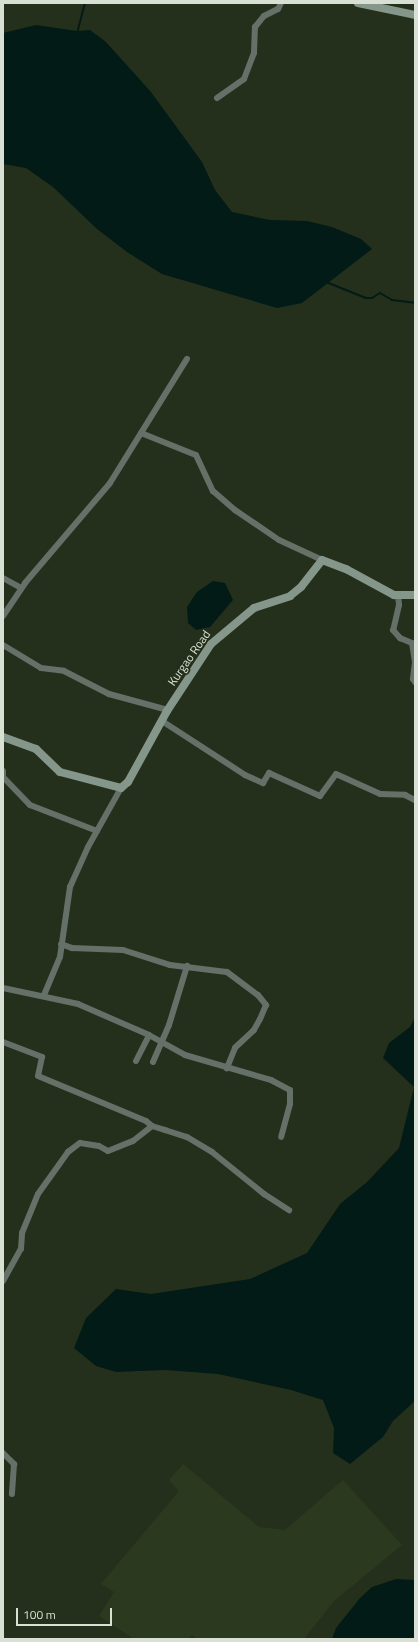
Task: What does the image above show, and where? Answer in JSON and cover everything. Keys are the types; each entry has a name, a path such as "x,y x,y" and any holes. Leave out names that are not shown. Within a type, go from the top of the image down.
{"street":[{"path":"218,98 244,79 254,54 254,27 264,16 278,8 281,3"},
{"path":"358,3 389,5 415,15"},
{"path":"3,616 21,588 110,483 187,359"},
{"path":"141,433 196,455 214,491 235,510 279,540 322,560 346,569 382,590 398,595 415,595"},
{"name":"Kurgao Road","path":"121,788 128,782 168,710 221,633 254,608 290,596 302,587 322,560"},
{"path":"3,578 21,588"},
{"path":"398,595 399,605 392,630 400,638 412,643 415,662 413,679 415,682"},
{"path":"3,645 41,668 64,671 109,694 168,710"},
{"path":"162,721 245,775 263,783 270,773 320,796 336,774 380,794 405,795 415,800"},
{"path":"3,737 36,749 60,772 121,788 97,831 70,887 60,957 44,995"},
{"path":"3,771 3,776 30,806 97,831"},
{"path":"61,944 72,948 123,950 170,965 227,972 258,995 266,1006 254,1030 235,1048 227,1068"},
{"path":"153,1062 169,1025 187,966"},
{"path":"3,988 44,995 78,1004 149,1035 185,1055 272,1080 290,1090 290,1104 282,1137"},
{"path":"136,1062 149,1035"},
{"path":"3,1042 42,1057 38,1076 146,1121 152,1126 187,1137 205,1148 264,1194 289,1210"},
{"path":"3,1281 21,1248 22,1233 38,1194 68,1152 80,1143 99,1146 108,1152 133,1141 152,1126"},
{"path":"3,1453 14,1464 12,1494"}],"shaded area":[{"path":"183,1464 259,1527 285,1530 343,1480 402,1545 334,1601 304,1639 197,1639 192,1635 188,1639 134,1639 99,1616 114,1592 101,1584 179,1491 169,1480"}],"water":[{"path":"36,25 77,31 90,30 106,42 151,92 202,162 215,190 232,212 270,220 307,221 332,227 361,239 372,249 302,303 277,308 162,274 127,252 97,229 53,187 26,168 3,164 3,33"},
{"path":"213,581 225,583 233,600 210,627 196,630 188,623 187,607 197,592"},
{"path":"415,1017 415,1401 393,1421 383,1437 350,1464 333,1453 334,1428 323,1400 291,1390 218,1374 165,1370 116,1372 96,1366 74,1348 86,1318 116,1289 151,1294 250,1279 307,1253 340,1204 367,1182 399,1148 414,1087 383,1058 389,1043 410,1027"},
{"path":"396,1579 415,1580 415,1639 332,1639 336,1628 360,1598 372,1587"}],"waterway":[{"path":"77,33 85,3"},
{"path":"326,282 366,298 372,298 380,293 392,300 415,303"}]}
